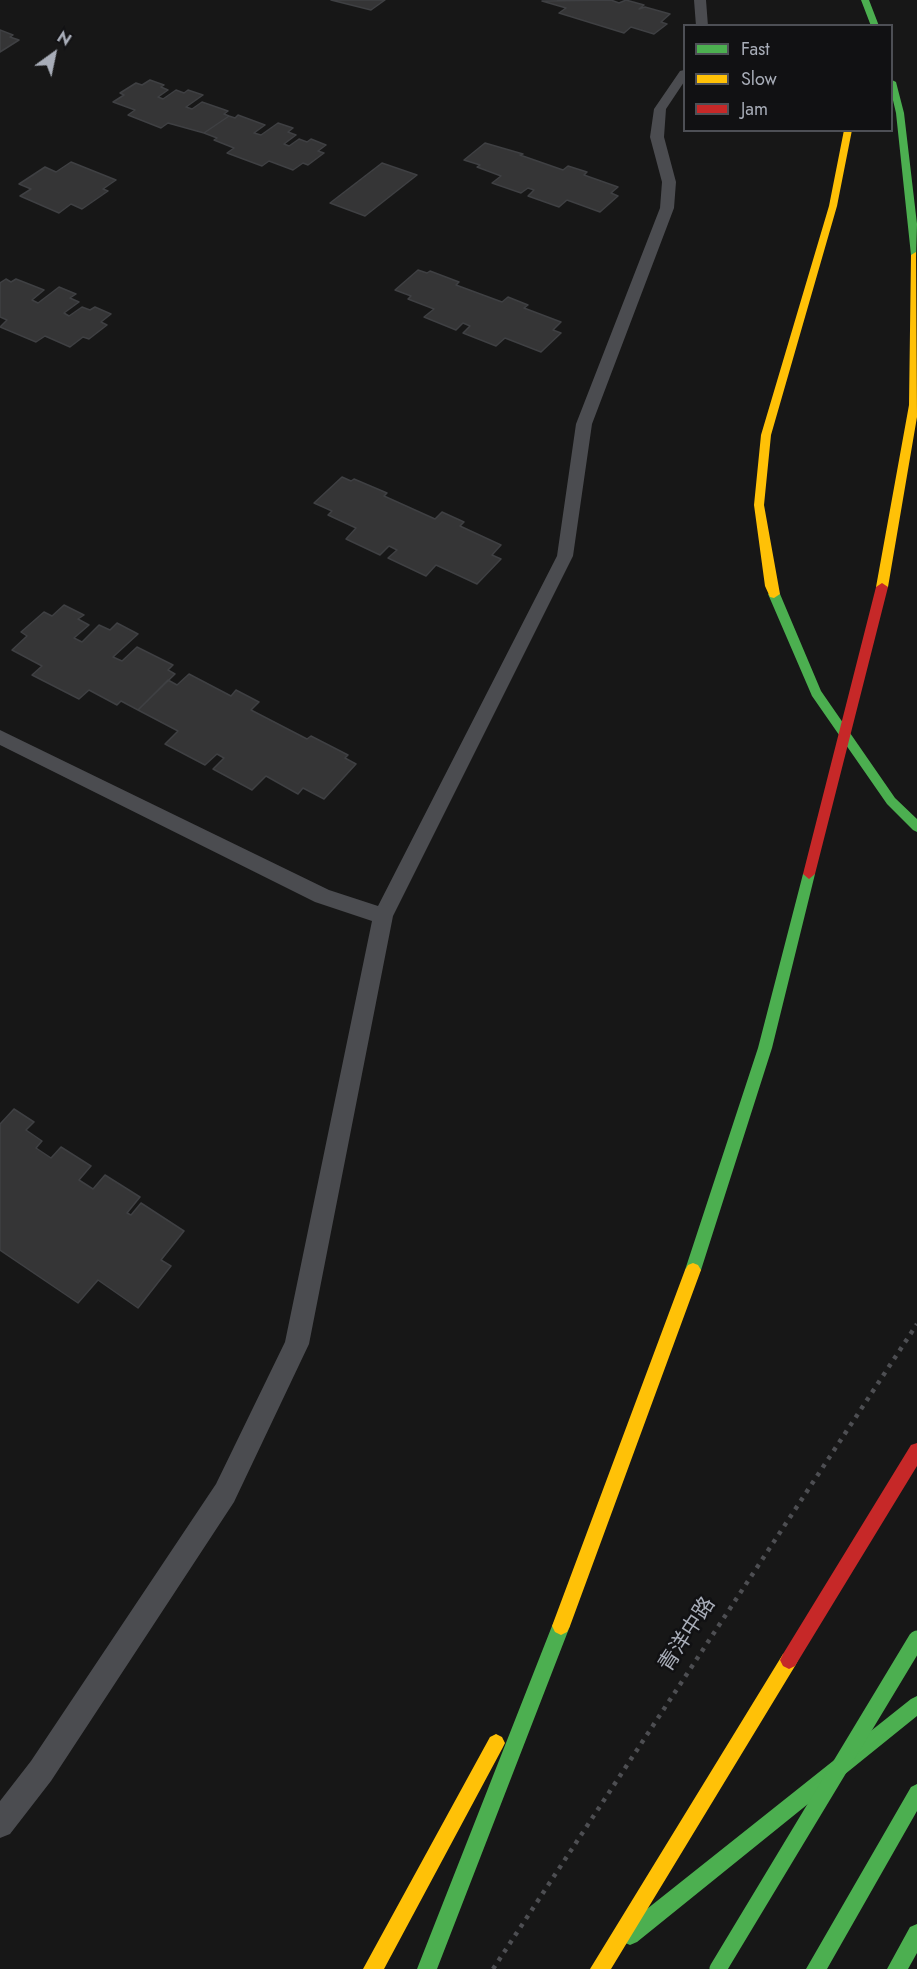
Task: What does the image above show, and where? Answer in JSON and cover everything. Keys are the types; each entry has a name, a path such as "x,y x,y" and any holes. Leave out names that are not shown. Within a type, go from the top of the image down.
{"main road":[{"path":"854,0 856,17"},
{"path":"865,0 874,24"},
{"path":"427,1969 562,1623 683,1301 765,1048 880,598 914,405 916,247 900,113 893,89"},
{"path":"848,132 833,206 766,435 759,505 771,586 816,693 891,801 917,827"},
{"path":"600,1969 917,1451"},
{"path":"373,1969 562,1623"},
{"path":"718,1969 917,1639"},
{"path":"612,1949 917,1706"},
{"path":"816,1969 917,1793"},
{"path":"897,1969 917,1934"}],"lane":[{"path":"700,0 702,24"},
{"path":"0,1824 41,1771 225,1493 297,1344 383,916 565,556 584,424 667,208 669,182 657,137 660,108 683,75"},
{"path":"0,737 322,896 383,916"}],"path":[{"name":"青洋中路","path":"493,1969 917,1324"}],"building":[{"path":"331,0 385,0 371,10"},
{"path":"611,0 619,3 626,0 644,5 639,9 645,7 670,14 661,22 667,24 654,34 631,27 624,33 559,13 566,8 542,1"},
{"path":"0,30 19,40 0,52"},
{"path":"150,80 164,85 161,87 168,90 158,97 163,99 176,90 184,93 188,90 203,95 186,107 192,109 202,102 228,111 224,114 229,116 204,133 168,123 161,128 128,115 135,110 113,102 124,95 120,93 136,83 142,85"},
{"path":"238,115 265,125 254,133 261,135 278,123 293,128 288,132 296,135 284,144 289,146 299,139 307,142 311,139 326,145 318,151 324,153 308,165 303,163 293,170 269,161 262,166 227,153 234,148 204,133 229,116 235,118"},
{"path":"485,143 523,154 520,155 563,170 568,166 587,172 584,175 618,187 611,193 618,196 600,212 567,200 559,207 528,196 534,190 528,188 521,193 492,183 501,176 464,160"},
{"path":"71,162 116,180 103,189 108,191 82,209 71,204 59,213 20,196 31,189 19,184 45,167 56,172"},
{"path":"382,163 417,175 365,216 330,203"},
{"path":"418,270 427,273 430,271 459,282 456,285 502,302 508,297 528,305 524,308 561,322 553,330 561,333 541,352 505,338 496,346 463,333 470,326 463,323 456,330 424,317 434,309 408,299 411,296 395,290"},
{"path":"6,279 11,282 16,279 44,290 32,300 38,303 59,287 76,294 70,298 79,302 64,313 69,316 82,307 90,310 95,307 111,314 101,322 107,325 89,339 83,337 70,347 45,336 36,342 0,327 7,320 0,317 0,283"},
{"path":"342,477 351,481 354,479 387,493 384,496 435,519 442,512 464,522 460,526 501,545 492,555 501,559 477,584 436,565 426,576 388,558 397,550 389,546 380,555 346,539 356,528 328,515 332,511 314,503"},
{"path":"64,605 84,615 78,619 89,625 74,638 82,642 99,625 110,630 117,623 138,634 113,657 122,661 137,647 173,665 168,670 175,674 138,710 121,701 117,705 89,690 79,699 32,675 42,666 12,650 27,636 21,632 44,612 52,616"},
{"path":"189,674 231,696 236,690 259,702 251,710 307,739 311,736 348,755 345,758 356,764 324,799 303,788 298,794 266,776 252,790 213,769 224,758 217,754 205,765 165,744 178,731 138,710 168,680 177,685"},
{"path":"14,1109 34,1122 26,1130 42,1141 36,1148 51,1158 61,1147 91,1166 79,1180 93,1189 105,1175 140,1197 127,1213 131,1215 141,1203 184,1231 161,1260 171,1266 138,1308 98,1280 78,1303 0,1250 0,1124"}],"traffic: fast":[{"path":"865,0 874,24"},
{"path":"893,86 900,113 916,255"},
{"path":"774,594 816,693 891,801 917,827"},
{"path":"693,1270 765,1048 809,874"},
{"path":"427,1969 561,1626"},
{"path":"718,1969 917,1639"},
{"path":"630,1935 917,1705"},
{"path":"816,1969 917,1793"},
{"path":"897,1969 917,1934"}],"traffic: slow":[{"path":"774,594 759,505 766,435 833,206 848,132"},
{"path":"882,587 914,405 916,255"},
{"path":"561,1626 693,1270"},
{"path":"600,1969 789,1660"},
{"path":"373,1969 496,1743"}],"traffic: jam":[{"path":"809,874 882,587"},
{"path":"789,1660 917,1451"}]}
